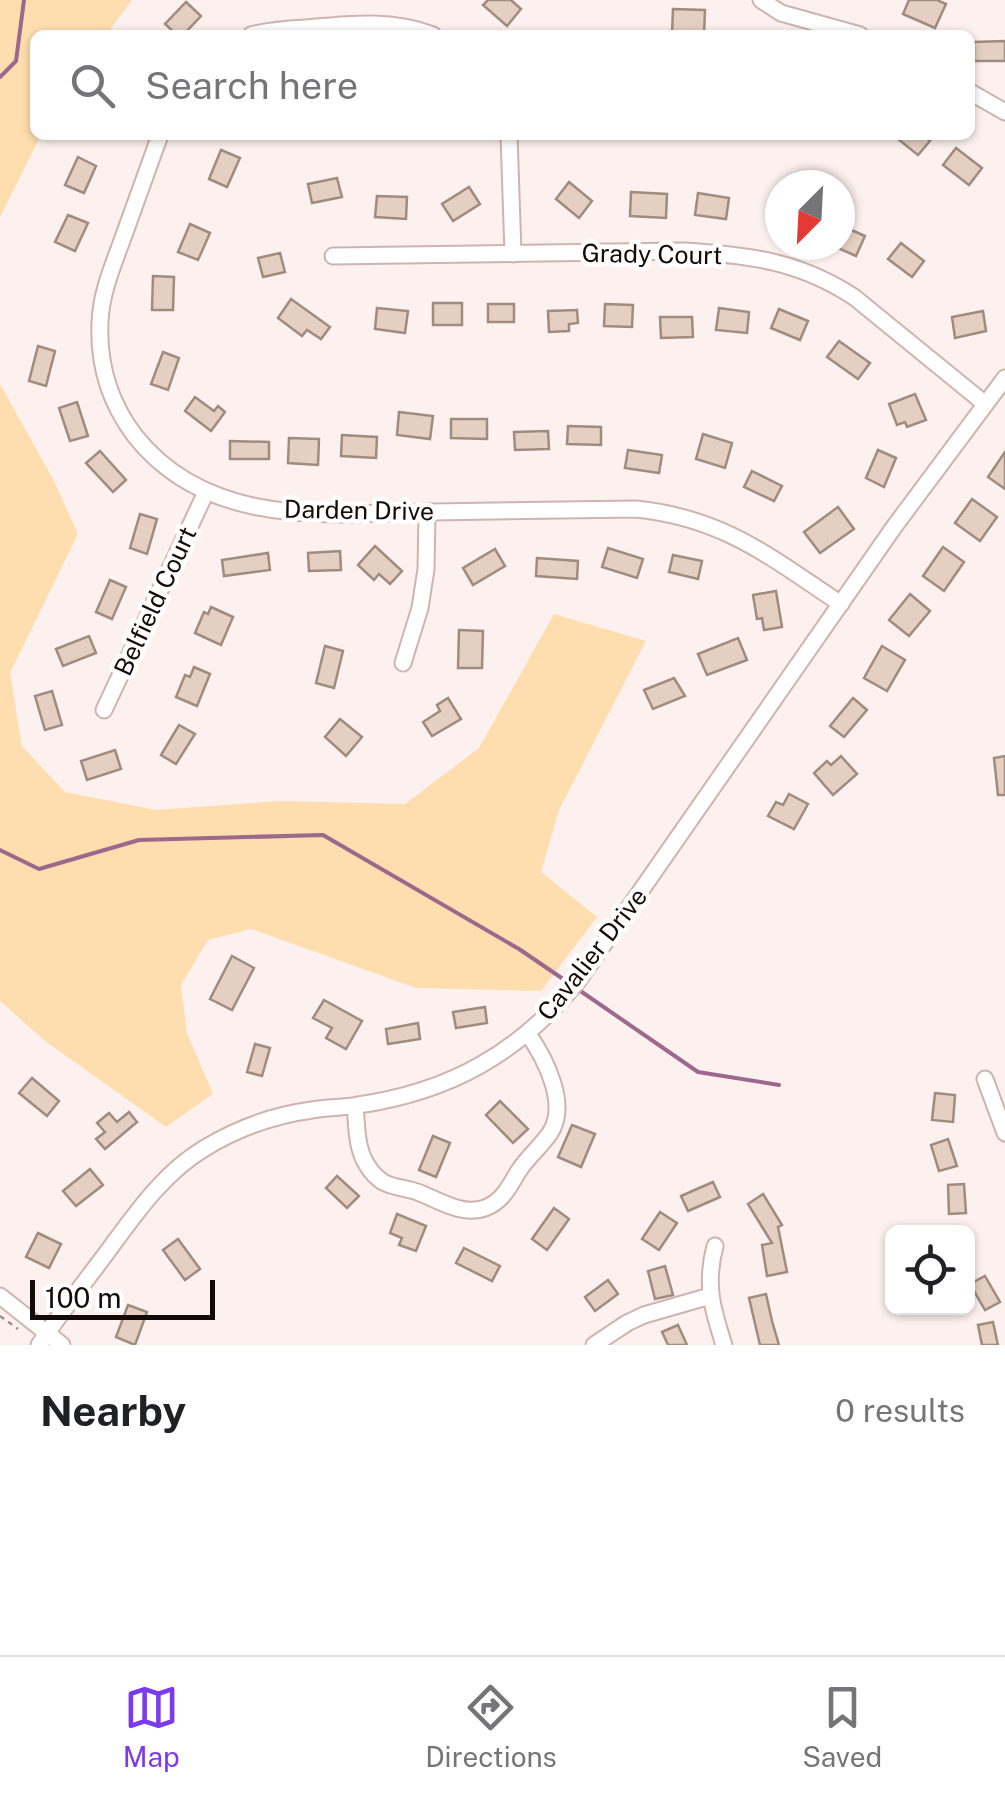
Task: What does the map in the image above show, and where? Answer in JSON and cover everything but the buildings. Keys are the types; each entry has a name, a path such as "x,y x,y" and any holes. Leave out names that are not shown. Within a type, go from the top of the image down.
{"street":[{"path":"761,0 781,12 843,30"},
{"path":"281,30 380,23 416,30"},
{"path":"975,95 1005,112"},
{"name":"Darden Drive","path":"158,140 102,297 100,321 102,364 115,405 142,445 163,465 206,492 238,504 284,511 321,514 636,510 688,518 732,534 842,604"},
{"path":"509,140 513,254"},
{"name":"Grady Court","path":"334,256 684,251 786,264 822,278 854,297 984,403"},
{"name":"Cavalier Drive","path":"43,1339 135,1214 191,1157 257,1123 408,1095 454,1079 482,1066 528,1034 559,1004 894,527 1005,378"},
{"name":"Belfield Court","path":"104,710 206,492"},
{"path":"403,663 420,608 428,512"},
{"path":"355,1106 363,1158 379,1179 454,1207 472,1211 484,1208 505,1194 554,1125 554,1086 548,1067 528,1034"},
{"path":"985,1078 1005,1133"},
{"path":"715,1246 710,1296 724,1345"},
{"path":"0,1296 43,1339 62,1345"},
{"path":"594,1345 644,1315 710,1296"}],"shaded area":[{"path":"0,0 132,0 110,30 30,30 30,140 38,140 0,217"},
{"path":"0,384 53,479 78,534 10,673 22,746 65,792 156,810 279,801 405,804 479,748 554,614 646,641 559,810 541,872 597,917 541,991 416,988 251,929 208,940 181,985 187,1033 213,1094 166,1127 45,1041 0,1001"}],"waterway":[{"path":"0,77 16,61 24,0"},
{"path":"0,850 39,869 139,840 323,835 519,949 566,981"},
{"path":"579,990 698,1072 779,1085"}]}
